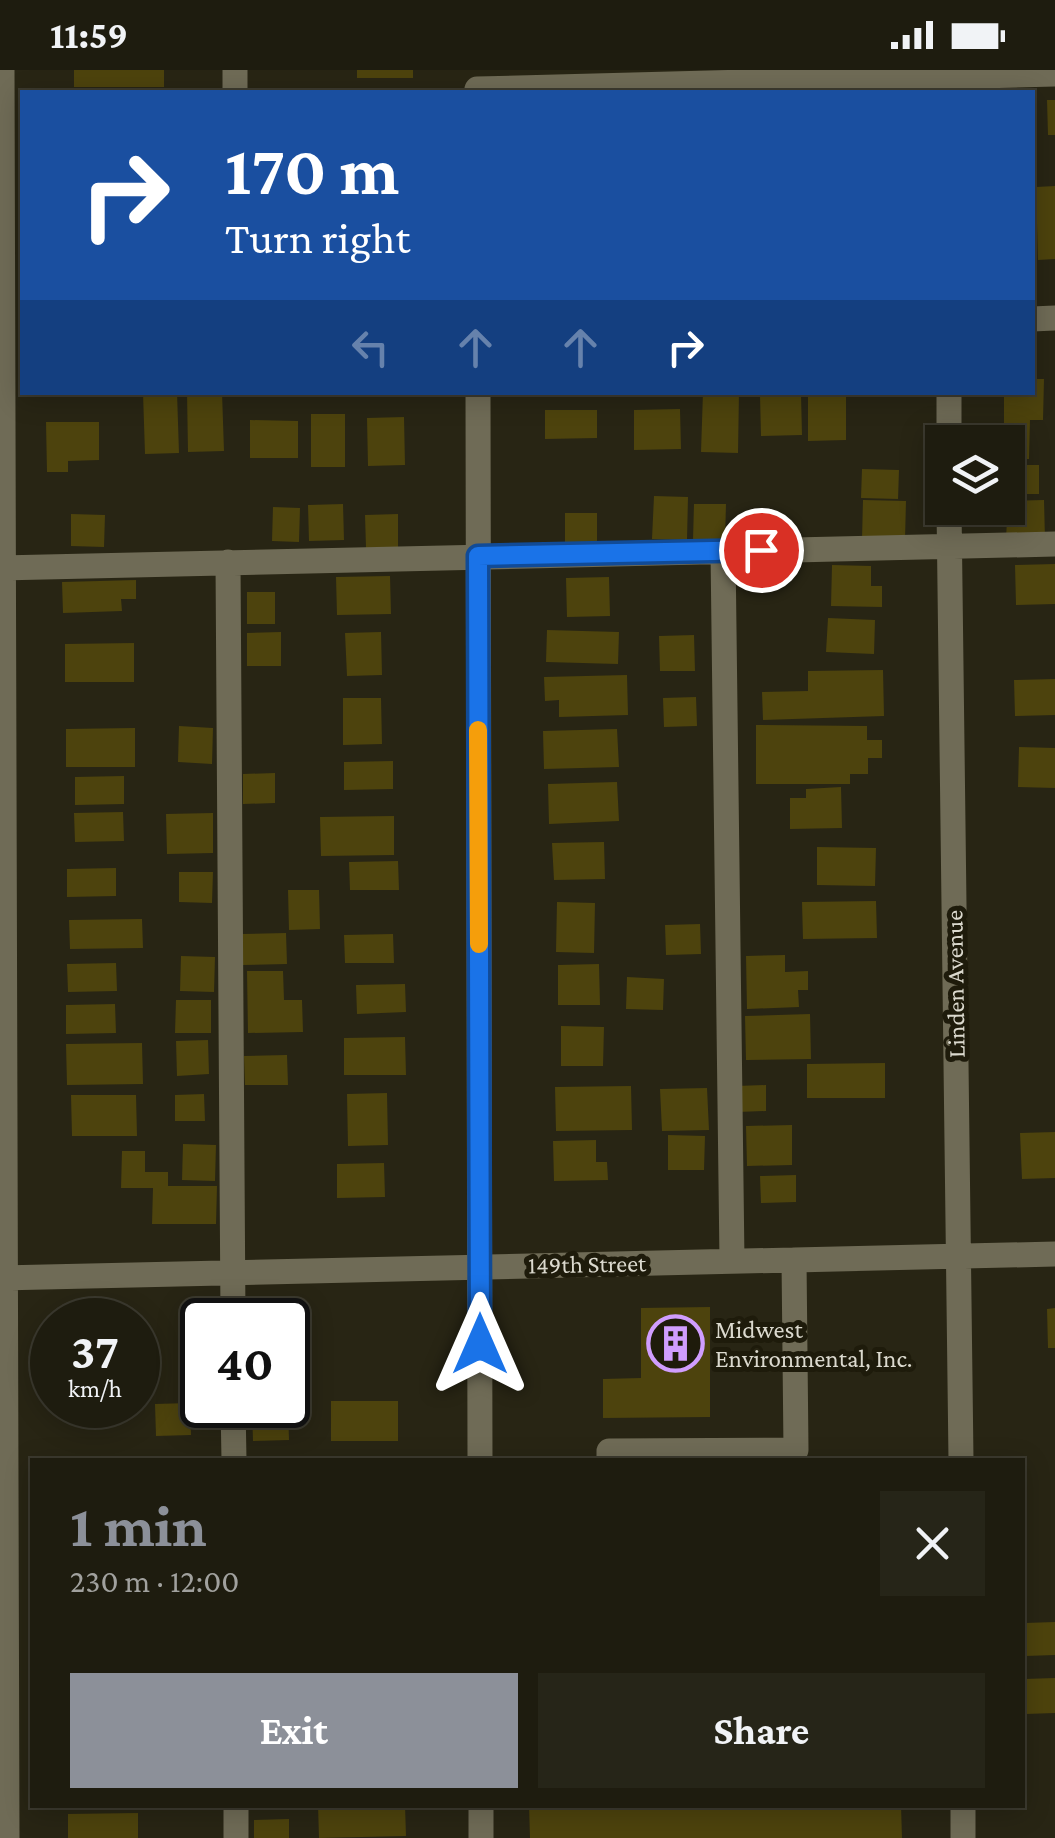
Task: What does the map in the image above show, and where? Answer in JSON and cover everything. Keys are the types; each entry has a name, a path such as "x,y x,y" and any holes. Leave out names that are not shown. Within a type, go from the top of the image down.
{"street":[{"path":"2,70 8,116 8,342 1,568 6,1838"},
{"path":"477,84 941,84 1055,74"},
{"path":"478,395 480,1458"},
{"path":"949,395 949,425"},
{"name":"Linden Avenue","path":"950,525 960,1458"},
{"path":"1,568 1055,544"},
{"path":"723,551 732,1261"},
{"path":"228,562 233,1298"},
{"name":"149th Street","path":"2,1278 1055,1254"},
{"path":"608,1458 608,1451 796,1450 794,1260"},
{"path":"234,1428 234,1458"},
{"path":"236,1808 236,1838"},
{"path":"481,1808 481,1838"},
{"path":"963,1808 964,1838"}],"building":[{"path":"74,70 164,70 164,87 74,87"},
{"path":"357,70 413,70 413,78 357,78"},
{"path":"1047,100 1055,100 1055,135 1048,135"},
{"path":"1055,186 1055,259 1038,260 1036,187"},
{"path":"1035,379 1044,379 1043,420 1030,420 1029,459 1025,459 1025,425 1004,425 1004,395 1035,395"},
{"path":"143,395 177,395 179,453 145,454"},
{"path":"187,395 222,395 224,451 188,452"},
{"path":"703,395 739,395 738,453 701,452"},
{"path":"760,395 801,395 802,435 761,436"},
{"path":"808,395 846,395 846,440 808,441"},
{"path":"680,409 681,449 634,450 634,410"},
{"path":"545,410 597,410 597,438 545,439"},
{"path":"311,414 345,414 345,467 311,467"},
{"path":"404,417 405,465 368,466 367,418"},
{"path":"250,420 298,421 298,458 250,458"},
{"path":"46,422 99,422 99,460 68,461 68,472 47,472"},
{"path":"1025,465 1039,465 1039,494 1025,494"},
{"path":"862,469 899,470 898,499 861,498"},
{"path":"654,496 688,497 687,540 652,539"},
{"path":"863,500 906,501 905,540 862,539"},
{"path":"1044,500 1045,539 1006,539 1007,525 1025,525 1025,501"},
{"path":"343,504 344,540 309,541 308,505"},
{"path":"694,504 726,504 725,540 693,540"},
{"path":"273,507 300,508 299,542 272,541"},
{"path":"565,513 597,513 597,542 565,542"},
{"path":"71,514 105,515 104,547 71,546"},
{"path":"398,514 398,547 366,548 365,515"},
{"path":"1055,564 1055,604 1016,605 1015,565"},
{"path":"832,565 871,566 871,586 882,586 882,607 831,606"},
{"path":"390,576 391,614 337,615 336,577"},
{"path":"609,577 610,616 567,617 566,578"},
{"path":"136,580 136,599 121,599 122,611 63,613 62,582"},
{"path":"247,592 275,592 275,624 247,624"},
{"path":"828,618 875,620 874,654 826,652"},
{"path":"547,630 619,632 618,664 546,662"},
{"path":"281,632 281,666 247,666 247,633"},
{"path":"381,632 382,675 347,676 345,633"},
{"path":"694,635 695,671 660,671 659,636"},
{"path":"134,643 134,682 65,682 65,644"},
{"path":"883,670 884,716 763,720 762,692 808,691 808,671"},
{"path":"627,675 628,715 559,717 559,700 545,701 544,677"},
{"path":"1055,679 1055,715 1015,716 1014,680"},
{"path":"696,697 697,726 664,727 663,698"},
{"path":"343,698 381,698 382,744 343,745"},
{"path":"756,725 867,726 867,740 882,740 882,758 868,758 868,774 850,774 850,784 756,784"},
{"path":"179,726 213,728 212,764 178,762"},
{"path":"135,728 135,767 66,767 66,729"},
{"path":"617,729 619,767 544,769 543,731"},
{"path":"1019,747 1055,748 1055,788 1018,787"},
{"path":"393,761 393,789 344,790 344,762"},
{"path":"275,773 275,803 243,804 243,774"},
{"path":"124,776 124,804 75,805 75,777"},
{"path":"617,782 619,821 549,824 548,784"},
{"path":"841,787 842,828 790,829 790,798 806,798 806,789"},
{"path":"123,812 124,841 75,842 74,813"},
{"path":"213,813 213,853 167,854 166,814"},
{"path":"394,816 394,855 321,856 320,817"},
{"path":"604,842 605,879 554,880 552,843"},
{"path":"817,847 876,848 875,886 817,885"},
{"path":"398,861 399,890 350,890 349,862"},
{"path":"116,868 116,896 67,897 67,869"},
{"path":"179,872 213,872 212,903 179,902"},
{"path":"288,890 319,890 320,929 289,930"},
{"path":"876,901 877,938 803,939 802,902"},
{"path":"557,902 595,903 594,953 556,952"},
{"path":"142,919 143,948 70,949 69,920"},
{"path":"700,924 701,954 666,955 665,925"},
{"path":"286,933 287,964 242,965 242,934"},
{"path":"393,934 394,963 345,963 344,935"},
{"path":"785,955 785,972 808,971 808,990 798,990 799,1007 747,1009 746,956"},
{"path":"181,956 215,957 214,992 180,991"},
{"path":"116,963 117,991 68,992 67,964"},
{"path":"599,964 600,1005 558,1005 558,965"},
{"path":"247,971 283,971 284,1000 302,1000 303,1032 248,1033"},
{"path":"627,977 664,979 663,1010 626,1009"},
{"path":"405,984 406,1012 357,1014 356,985"},
{"path":"176,1000 211,1000 211,1033 175,1033"},
{"path":"115,1004 116,1033 66,1034 66,1005"},
{"path":"810,1014 811,1059 746,1060 745,1016"},
{"path":"561,1026 604,1027 603,1066 561,1066"},
{"path":"405,1037 406,1075 344,1075 344,1038"},
{"path":"208,1040 209,1074 177,1076 176,1041"},
{"path":"142,1043 143,1084 67,1085 66,1044"},
{"path":"287,1055 288,1085 245,1085 244,1056"},
{"path":"885,1063 885,1098 807,1098 807,1064"},
{"path":"766,1085 766,1111 737,1112 736,1086"},
{"path":"631,1086 632,1130 556,1131 555,1087"},
{"path":"707,1088 709,1130 662,1131 660,1089"},
{"path":"387,1093 388,1145 348,1146 347,1094"},
{"path":"204,1094 205,1121 175,1121 175,1095"},
{"path":"71,1095 136,1095 137,1136 72,1136"},
{"path":"792,1125 792,1165 747,1166 746,1126"},
{"path":"1055,1132 1055,1178 1022,1179 1020,1133"},
{"path":"668,1135 705,1136 704,1170 668,1170"},
{"path":"596,1140 596,1162 607,1162 608,1180 554,1181 553,1141"},
{"path":"183,1144 216,1145 215,1181 182,1180"},
{"path":"122,1151 145,1151 145,1172 168,1172 168,1186 217,1186 216,1224 152,1224 153,1188 121,1188"},
{"path":"384,1163 385,1197 337,1198 337,1164"},
{"path":"796,1175 796,1202 761,1203 760,1176"},
{"name":"Midwest Environmental, Inc.","path":"710,1307 710,1417 603,1418 603,1379 641,1378 641,1308"},
{"path":"1055,1308 1055,1348 1048,1348 1047,1309"},
{"path":"331,1401 398,1401 398,1441 331,1441"},
{"path":"180,1403 180,1428 191,1428 191,1435 156,1436 160,1404"},
{"path":"253,1428 289,1428 289,1440 253,1441"},
{"path":"1055,1622 1055,1655 1025,1656 1025,1623"},
{"path":"1055,1678 1055,1713 1025,1714 1025,1679"},
{"path":"318,1808 405,1808 406,1836 319,1838"},
{"path":"529,1808 901,1808 902,1838 530,1838"},
{"path":"138,1813 138,1838 68,1838 68,1814"},
{"path":"289,1819 289,1838 254,1838 254,1820"}],"slow traffic":[{"path":"478,730 479,944"}],"place":[{"name":"Midwest Environmental, Inc.","path":"676,1343"}],"route":[{"path":"480,1344 478,556 761,550"}]}
